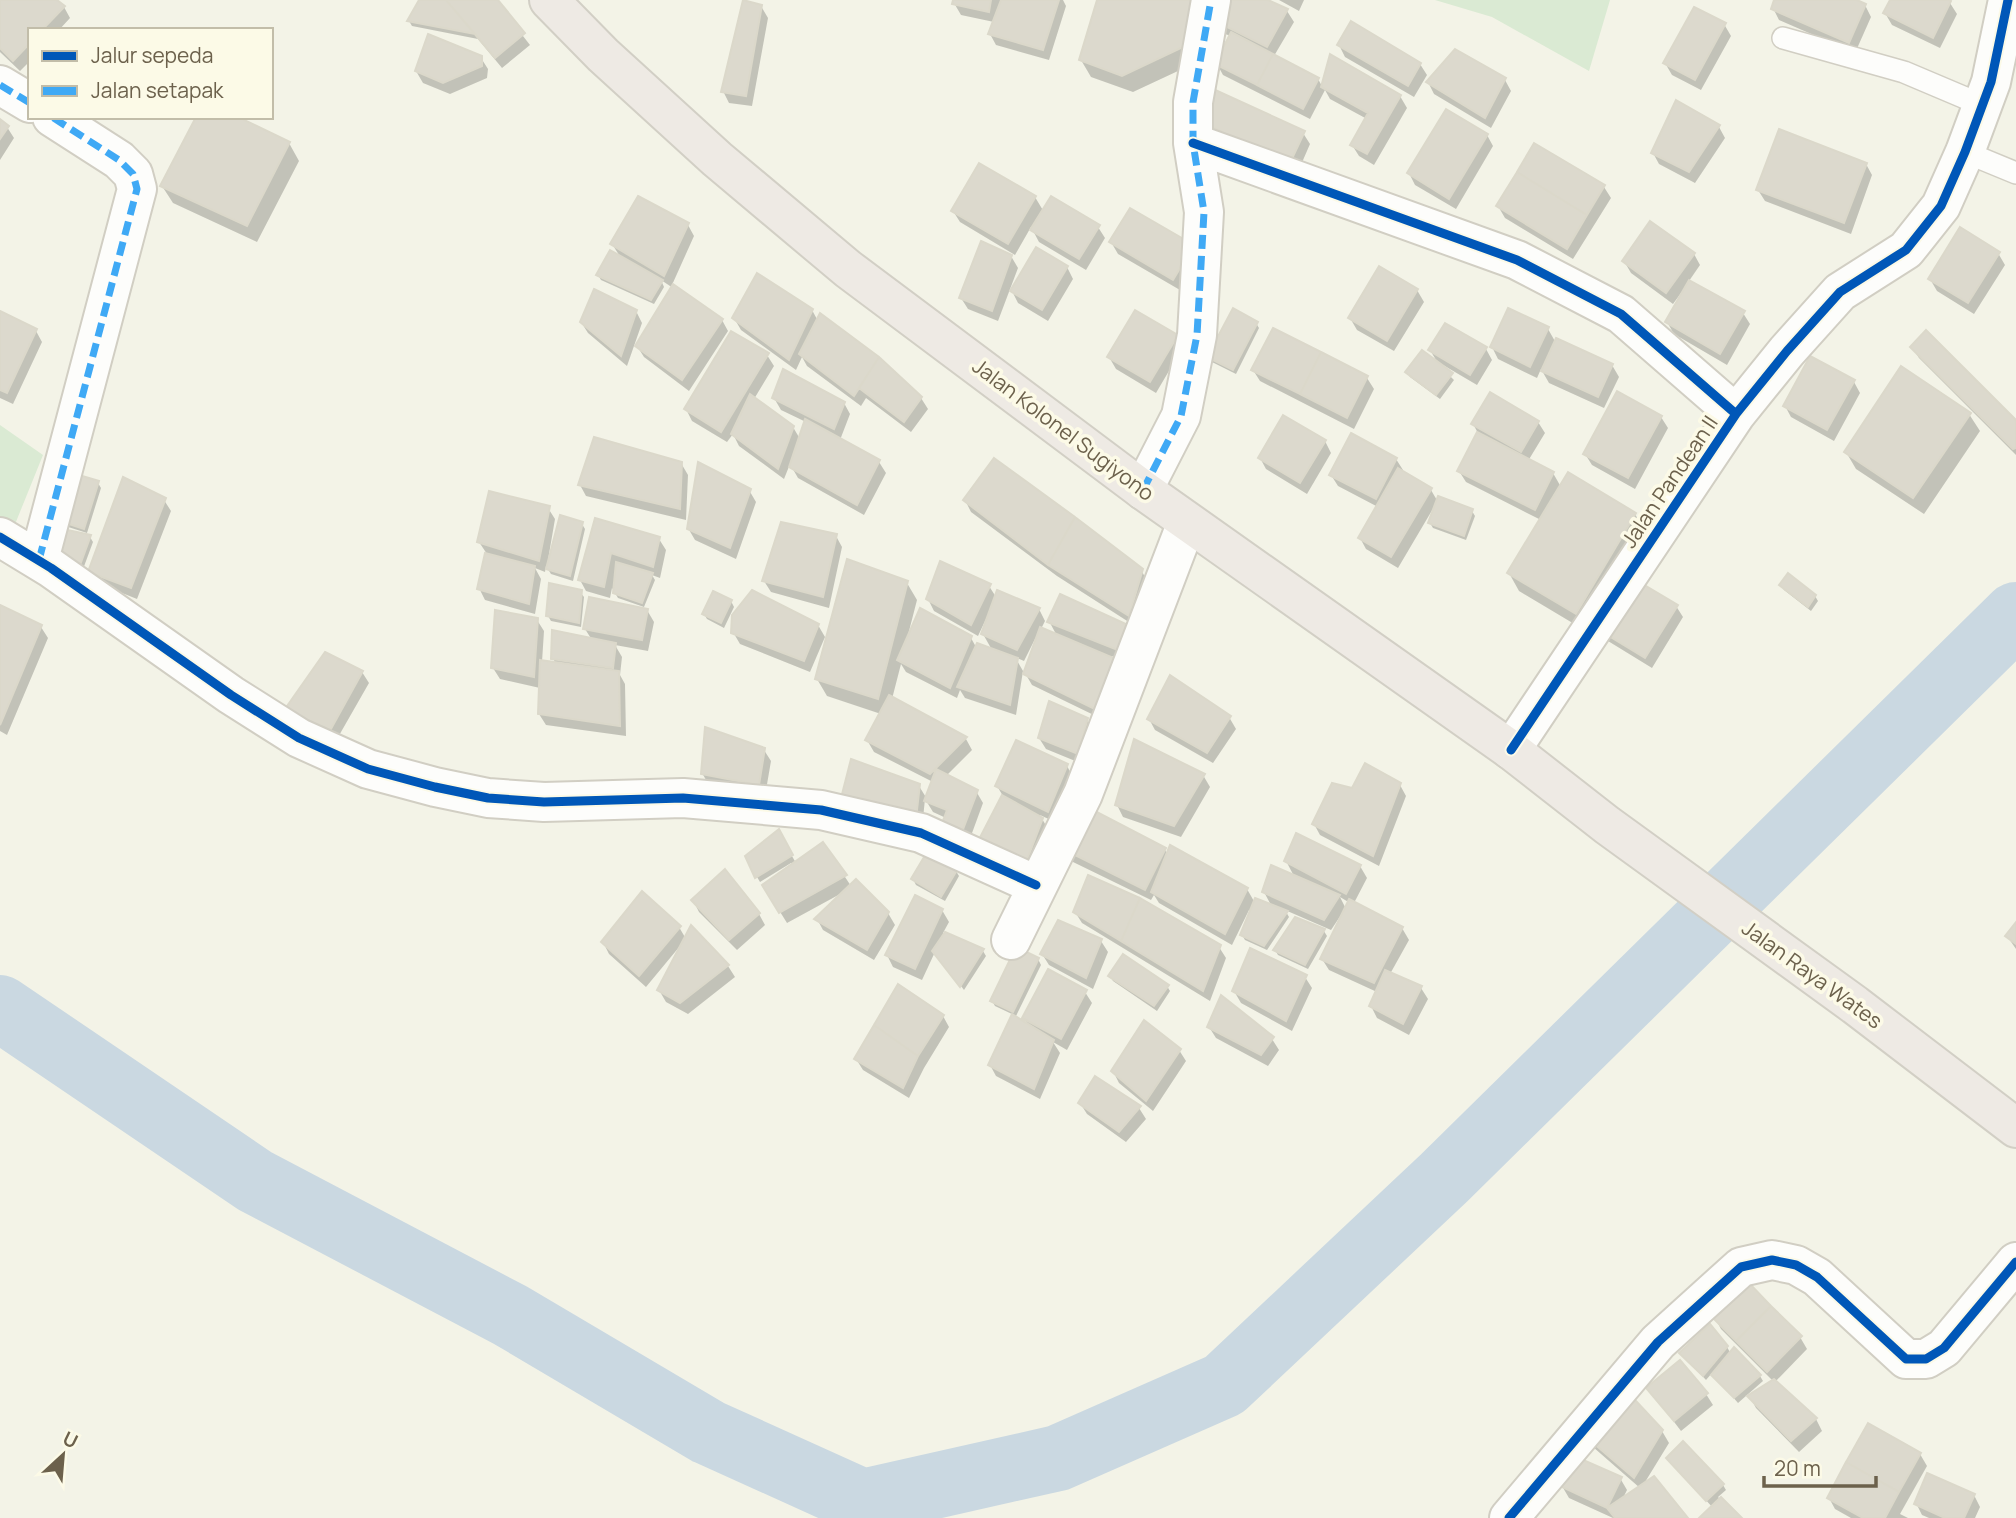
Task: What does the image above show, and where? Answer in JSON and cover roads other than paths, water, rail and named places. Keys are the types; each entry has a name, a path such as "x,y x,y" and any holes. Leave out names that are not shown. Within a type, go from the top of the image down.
{"highway":[{"name":"Jalan Kolonel Sugiyono","path":"549,0 603,55 717,159 848,269 1143,490 1511,750 1607,825"},
{"name":"Jalan Raya Wates","path":"1607,825 1855,1005 2016,1128"}],"street":[{"path":"1143,490 1181,416 1197,335 1204,212 1193,143 1193,102 1211,0"},
{"name":"Jalan Pandean II","path":"1511,750 1737,414 1787,351 1840,292 1906,250 1941,206 1991,82 2008,0"},
{"path":"0,85 28,102"},
{"path":"39,560 137,189 133,174 119,160 55,119"},
{"path":"1193,143 1517,260 1621,314 1737,414"},
{"path":"1011,940 1083,794 1187,522"},
{"path":"0,537 39,560 231,695 288,731 368,769 488,798 544,802 683,798 821,810 921,833 1036,886"},
{"path":"1509,1518 1658,1342 1741,1267 1772,1260 1796,1265 1817,1277 1906,1359 1926,1359 1944,1348 2016,1262"}],"lane":[{"path":"1783,38 1904,72 1982,105"},
{"path":"1965,152 2016,173"}],"waterway":[{"path":"0,1008 255,1181 510,1315 708,1432 863,1502 1058,1458 1224,1385 1444,1178 2016,615"}]}
